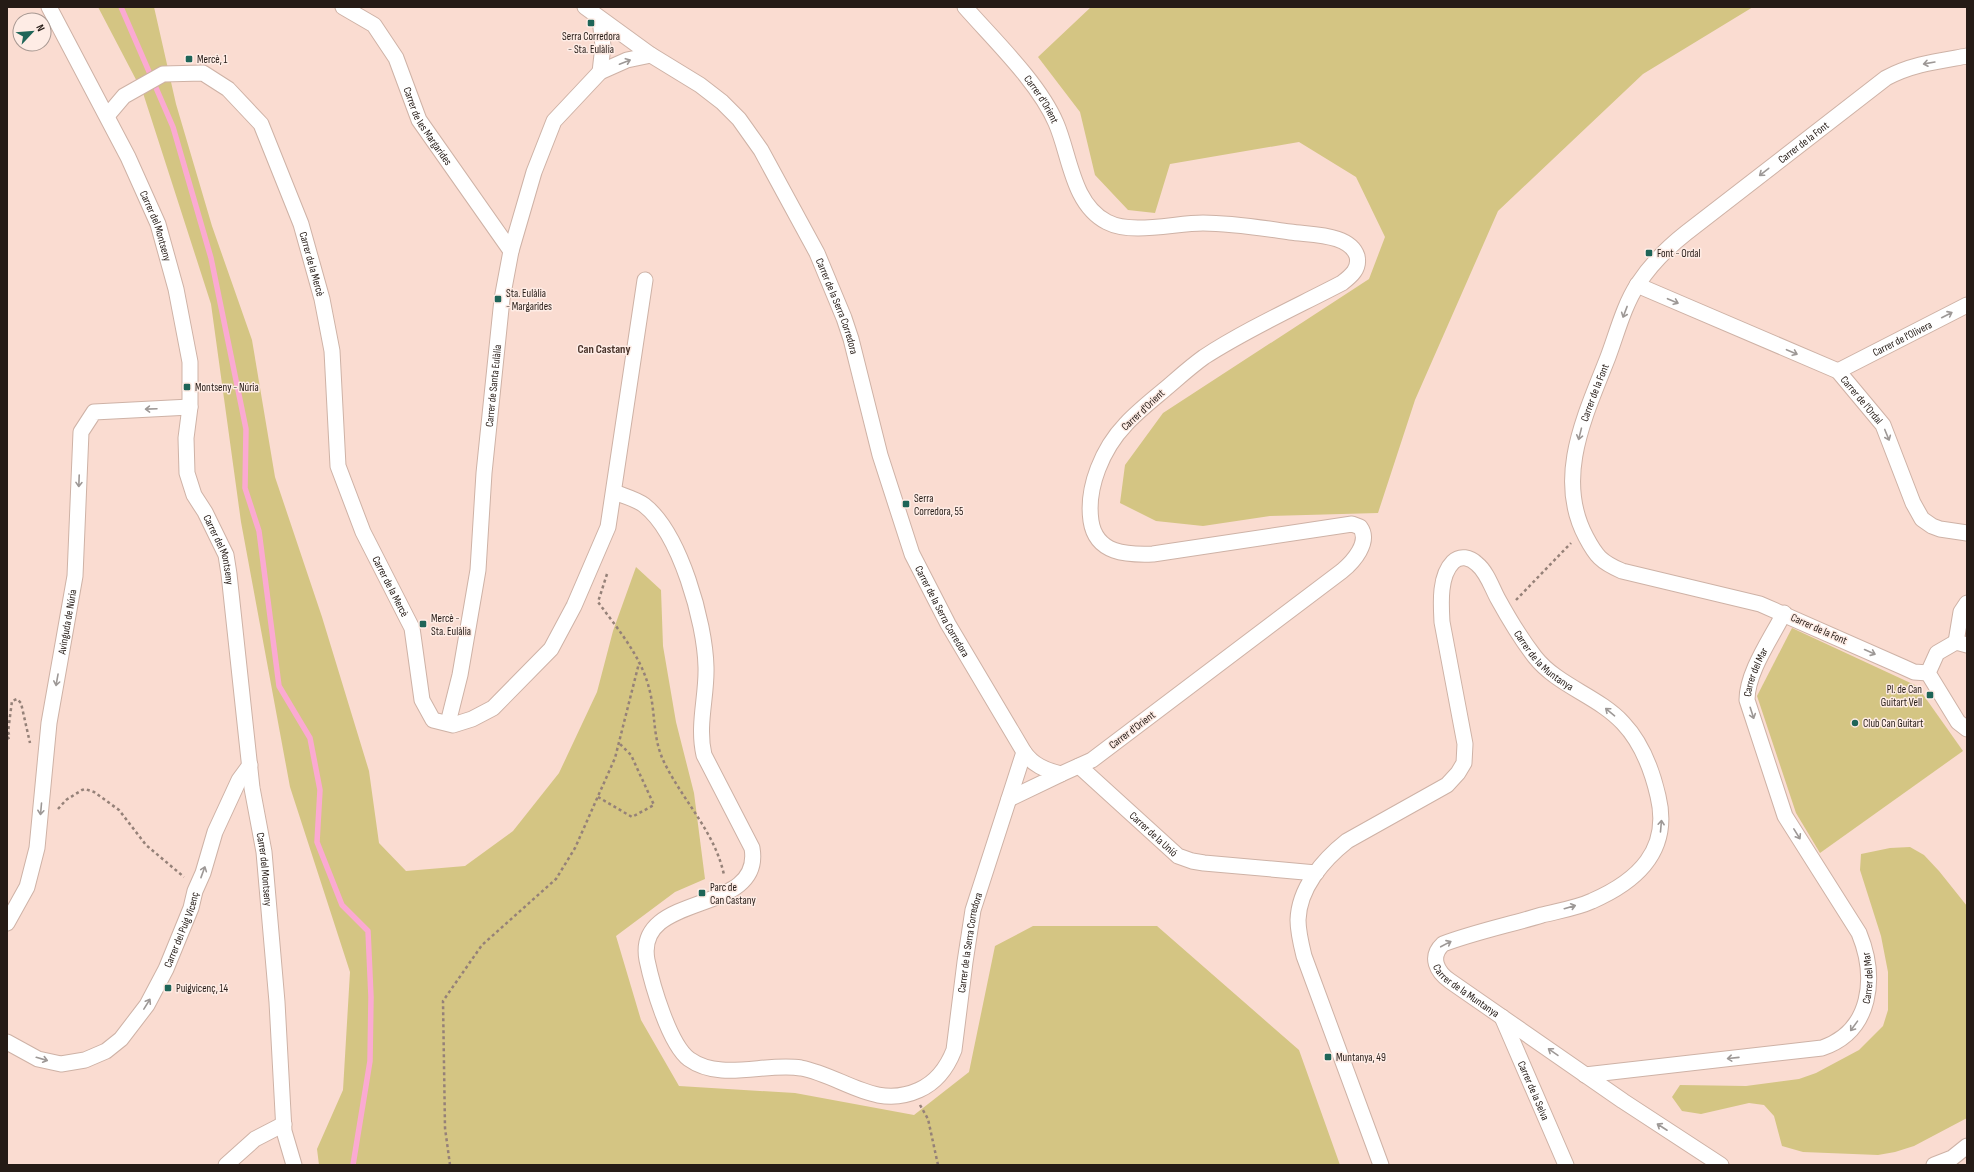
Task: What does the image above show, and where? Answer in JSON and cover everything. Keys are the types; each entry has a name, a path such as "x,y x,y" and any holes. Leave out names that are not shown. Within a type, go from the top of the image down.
{"street":[{"name":"Carrer del Montseny","path":"50,7 128,156 158,224 168,256 190,362 190,407 186,438 187,473 194,495 205,512 226,555 252,788 264,852 277,1002 284,1131 294,1165"},
{"name":"Carrer de les Margarides","path":"343,7 374,25 396,58 419,120 510,251"},
{"name":"Carrer de la Serra Corredora","path":"585,7 651,56 700,85 722,102 752,136 782,186 817,253 852,339 880,455 912,554 948,624 1024,752 973,910 954,1050 949,1062 934,1082 901,1096 881,1096 801,1068 767,1067 728,1071 714,1069 689,1058 679,1048 666,1024 647,961 648,940 653,929 668,917 738,887 749,876 754,858 752,848 747,837 704,755 701,735 706,682 706,654 688,577 671,538 655,514 644,504 614,492"},
{"name":"Carrer d'Orient","path":"965,7 1036,89 1047,105 1056,123 1079,191 1086,204 1096,215 1107,222 1119,226 1134,227 1202,223 1225,224 1328,236 1350,245 1358,259 1357,266 1353,274 1342,283 1238,336 1202,358 1139,411 1125,424 1108,448 1094,483 1090,506 1092,522 1100,539 1110,549 1125,554 1153,554 1352,524 1360,527 1363,534 1363,540 1357,556 1342,571 1092,760 1009,799"},
{"path":"600,19 603,46 600,72"},
{"name":"Carrer de Santa Eulàlia","path":"448,723 460,675 478,570 485,457 502,298 510,251 534,172 554,121 600,72 636,58 651,56"},
{"name":"Carrer de la Font","path":"1928,673 1914,672 1784,613 1739,598 1622,571 1608,565 1599,558 1583,531 1574,505 1572,488 1575,452 1584,418 1637,285 1652,264 1673,244 1878,84 1903,69 1915,65 1967,56"},
{"name":"Carrer de la Mercè","path":"108,116 124,96 163,74 203,73 228,89 261,124 301,224 322,299 332,351 338,466 363,532 412,628 422,700 433,720 453,725 472,719 493,708 551,649 574,606 608,527 645,280"},
{"name":"Carrer de l'Ordal","path":"1637,285 1838,371 1883,425 1913,503 1922,519 1932,526 1940,529 1967,532"},
{"name":"Carrer de l'Olivera","path":"1838,371 1967,305"},
{"name":"Avinguda de Núria","path":"7,923 27,887 37,848 49,723 75,576 81,432 94,412 190,407"},
{"name":"Carrer de la Muntanya","path":"1380,1165 1304,956 1299,934 1300,904 1316,873 1326,859 1347,841 1447,785 1458,773 1464,763 1465,751 1463,725 1442,622 1441,606 1446,574 1452,563 1465,557 1476,562 1505,611 1543,666 1604,707 1623,722 1637,740 1647,760 1655,783 1661,815 1659,840 1653,854 1635,876 1624,884 1591,902 1443,944 1439,948 1436,956 1436,965 1439,972 1450,981 1585,1075 1721,1165"},
{"path":"1967,603 1961,612 1962,644 1937,653 1928,673 1958,722 1967,729"},
{"name":"Carrer del Mar","path":"1585,1075 1822,1048 1842,1039 1851,1030 1863,1011 1868,982 1864,946 1859,933 1785,816 1748,700 1747,688 1784,613"},
{"path":"1024,752 1029,760 1038,766 1061,774"},
{"name":"Carrer del Puig Vicenç","path":"7,1042 38,1059 61,1064 85,1060 106,1051 121,1039 147,1005 163,975 191,908 195,891 203,873 215,832 239,780 250,765"},
{"name":"Carrer de la Unió","path":"1079,766 1178,856 1204,863 1316,873"},
{"name":"Carrer de la Selva","path":"1501,1016 1566,1165"},
{"path":"226,1165 255,1139 284,1124"},
{"path":"1934,1165 1952,1158 1967,1146"},
{"path":"1695,1148 1703,1165"}],"path":[{"path":"1505,611 1583,531"},
{"path":"609,569 598,602 639,663 650,689 654,733 664,762 711,838 723,867 728,891"},
{"path":"450,1165 445,1128 443,1001 482,946 556,879 575,848 615,758 639,663"},
{"path":"7,739 10,737 8,732 12,700 17,699 21,704 32,752 36,758 45,762"},
{"path":"598,797 632,817 654,805 630,755 619,743"},
{"path":"40,822 56,812 76,793 84,789 94,792 119,810 127,818 142,842 188,880 195,891"},
{"path":"913,1092 928,1119 938,1165"}],"shaded area":[{"path":"98,7 154,7 176,104 212,226 252,340 275,477 322,617 369,771 379,843 406,871 465,866 513,831 559,773 597,692 613,631 636,567 661,590 663,646 676,722 694,793 705,879 675,892 616,936 641,1020 679,1086 795,1093 914,1115 969,1072 995,946 1033,926 1157,926 1299,1050 1340,1165 319,1165 317,1149 343,1090 350,972 290,787 241,522 211,304 143,93"},
{"path":"1091,7 1753,7 1643,74 1498,211 1415,400 1378,513 1270,516 1203,526 1156,521 1120,503 1125,465 1163,413 1369,279 1385,237 1356,177 1299,142 1170,164 1155,213 1128,210 1095,175 1080,112 1038,57"},
{"name":"Club Can Guitart","path":"1792,628 1917,686 1963,751 1820,853 1796,813 1757,696"},
{"path":"1910,847 1924,855 1967,906 1967,1118 1914,1146 1895,1152 1878,1155 1803,1152 1782,1146 1774,1116 1764,1105 1749,1103 1701,1114 1682,1111 1672,1097 1680,1085 1746,1086 1799,1079 1816,1073 1859,1050 1883,1026 1888,1010 1888,972 1881,936 1860,870 1861,854 1890,848"}],"waterway":[{"path":"121,7 173,127 211,258 246,429 245,488 259,531 279,686 310,738 320,790 317,842 342,905 368,931 371,997 370,1061 353,1165"}],"place":[{"name":"Serra Corredora - Sta. Eulàlia","path":"591,23"},
{"name":"Mercè, 1","path":"189,59"},
{"name":"Font - Ordal","path":"1649,253"},
{"name":"Sta. Eulàlia - Margarides","path":"498,299"},
{"name":"Montseny - Núria","path":"187,387"},
{"name":"Serra Corredora, 55","path":"906,504"},
{"name":"Mercè - Sta. Eulàlia","path":"423,624"},
{"name":"Pl. de Can Guitart Vell","path":"1930,695"},
{"name":"Club Can Guitart","path":"1855,723"},
{"name":"Parc de Can Castany","path":"702,893"},
{"name":"Puigvicenç, 14","path":"168,988"},
{"name":"Muntanya, 49","path":"1328,1057"}],"district":[{"name":"Can Castany","path":"604,349"}]}
